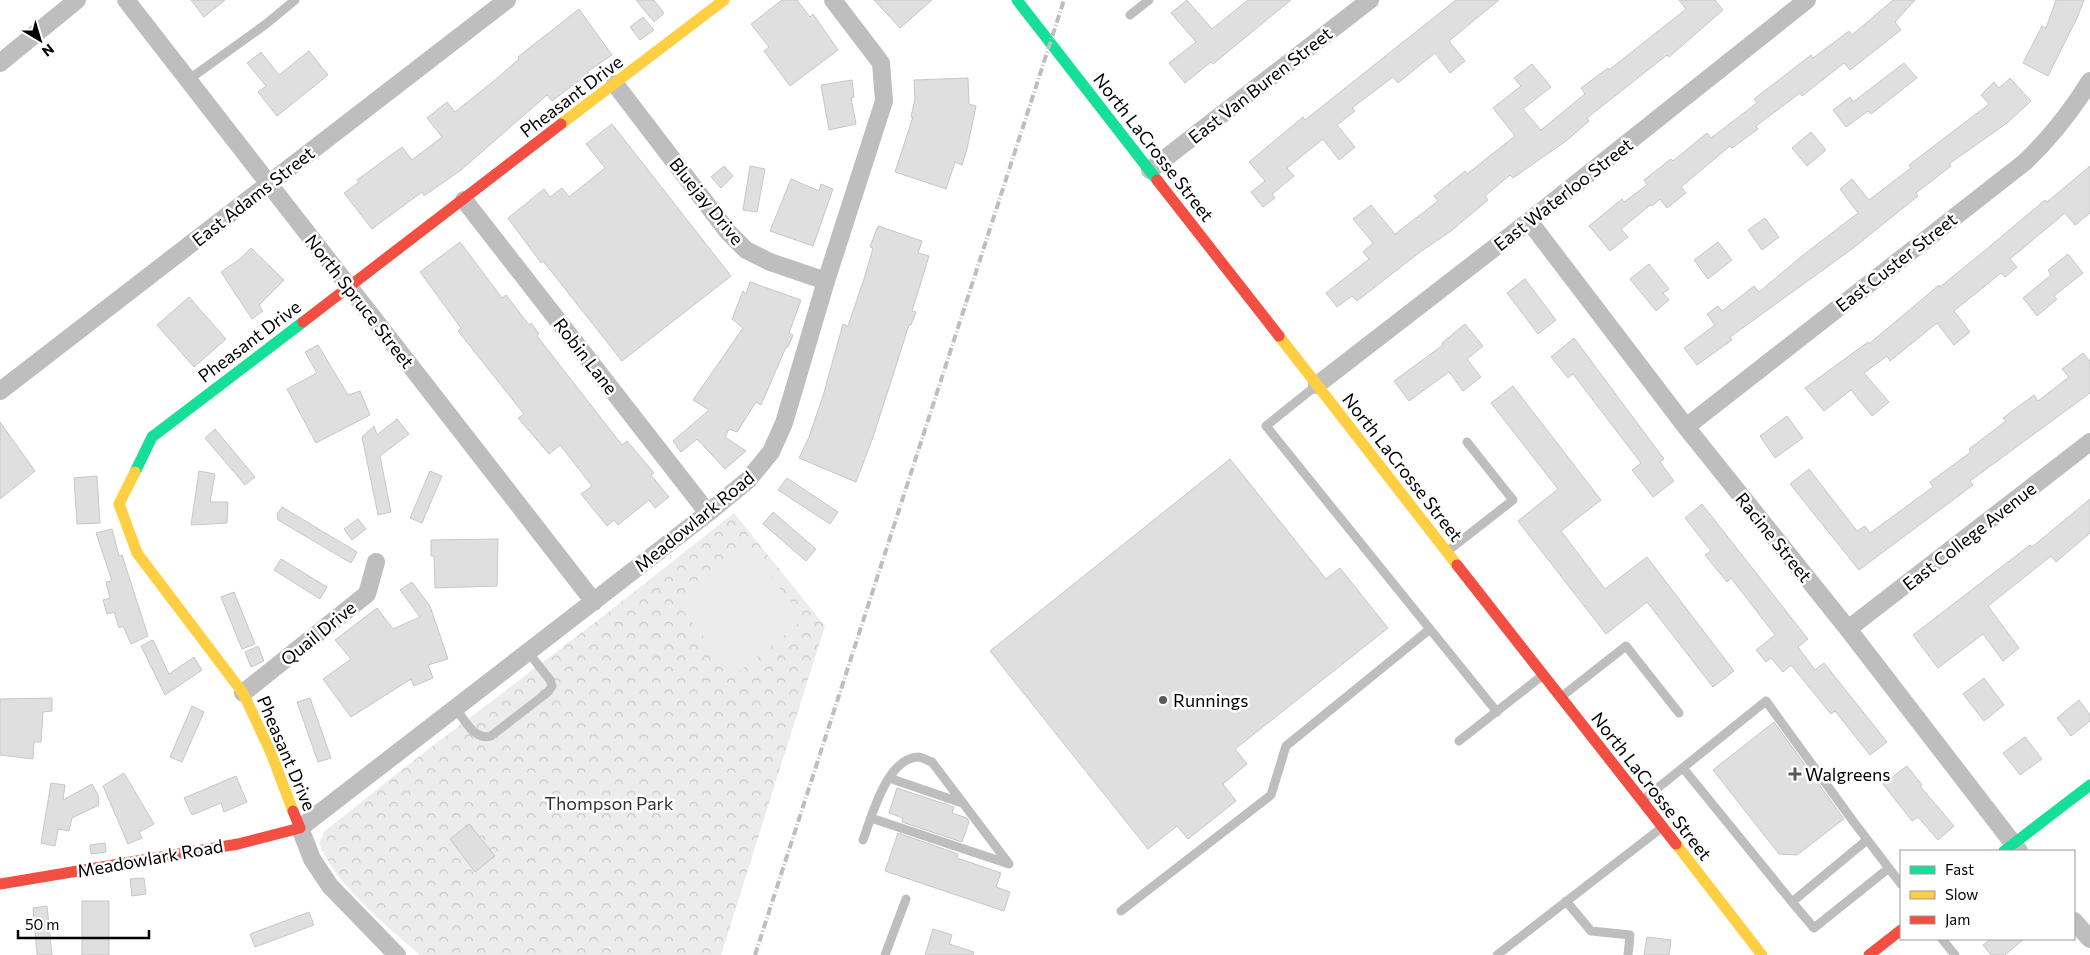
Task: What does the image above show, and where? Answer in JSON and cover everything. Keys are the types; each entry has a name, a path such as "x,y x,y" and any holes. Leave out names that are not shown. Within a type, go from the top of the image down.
{"street":[{"path":"0,63 77,0"},
{"name":"North Spruce Street","path":"126,0 594,602"},
{"name":"East Adams Street","path":"0,391 507,0"},
{"name":"Pheasant Drive","path":"300,828 272,753 243,693 137,553 119,504 152,436 724,0"},
{"name":"Meadowlark Road","path":"0,884 238,844 300,828 594,602 748,480 771,452 784,423 826,281 884,101 881,63 833,0"},
{"name":"North LaCrosse Street","path":"1017,0 1762,955"},
{"name":"East Van Buren Street","path":"1150,170 1370,0"},
{"name":"East Waterloo Street","path":"1317,385 1529,221 1807,0"},
{"name":"East Custer Street","path":"1686,427 2025,162 2049,139 2070,113 2090,81"},
{"name":"Bluejay Drive","path":"615,84 728,232 746,250 770,262 826,281"},
{"name":"Robin Lane","path":"464,200 708,513"},
{"name":"Racine Street","path":"1529,221 1686,427 1848,630 2012,849"},
{"name":"East College Avenue","path":"1848,630 2090,442"},
{"name":"Quail Drive","path":"243,693 367,594 376,562"},
{"path":"2012,849 2090,785"},
{"path":"300,828 312,859 330,886 396,955"},
{"path":"2075,922 2090,939"},
{"path":"1869,955 1900,931"}],"lane":[{"path":"188,80 266,24 294,0"},
{"path":"1130,15 1149,0"},
{"path":"1317,385 1266,426 1497,712"},
{"path":"1447,552 1513,500 1467,442"},
{"path":"1121,910 1271,794 1286,746 1430,629"},
{"path":"1560,697 1626,646 1679,713"},
{"path":"455,707 477,735 484,738 491,736 541,698 552,686 550,680 528,652"},
{"path":"1459,741 1543,675"},
{"path":"1642,801 1766,701 1900,883"},
{"path":"863,840 871,818 884,784 901,763 918,757 932,762 1010,864 871,818"},
{"path":"1683,768 1814,928 1889,868"},
{"path":"889,778 962,803"},
{"path":"1497,955 1663,828"},
{"path":"1792,902 1868,840"},
{"path":"885,955 906,899"},
{"path":"1566,901 1591,931 1630,935 1628,955"},
{"path":"1943,940 1955,955"}],"green space":[{"name":"Thompson Park","path":"734,513 825,626 721,955 420,955 378,918 338,875 319,843 325,831"},
{"path":"745,545 804,619 735,675 675,601"}],"building":[{"path":"191,0 225,0 204,17"},
{"path":"636,0 654,0 664,13 654,22"},
{"path":"782,0 797,0 810,17 813,14 838,50 790,86 764,51 769,47 751,24"},
{"path":"874,0 932,0 900,28"},
{"path":"1187,0 1212,29 1248,0 1291,0 1213,64 1211,62 1185,83 1169,63 1196,42 1171,13"},
{"path":"1456,0 1499,0 1449,41 1465,61 1450,73 1435,53 1398,83 1393,77 1352,108 1355,111 1337,125 1355,147 1339,160 1323,139 1287,168 1294,176 1272,194 1275,198 1263,207 1251,192 1265,181 1249,162 1303,117 1305,120"},
{"path":"1679,0 1715,0 1723,10 1669,57 1667,55 1587,118 1589,121 1566,141 1513,178 1510,175 1485,196 1488,200 1451,231 1420,252 1357,301 1352,296 1337,307 1326,293 1369,259 1363,252 1373,243 1353,219 1371,205 1395,234 1438,201 1434,196 1465,171 1467,174 1515,136 1493,108 1521,86 1514,78 1532,64 1551,87 1523,109 1541,130 1585,94 1581,88 1608,68 1609,70 1686,9"},
{"path":"1893,0 1915,0 1895,22 1901,30 1850,70 1844,63 1802,96 1800,93 1756,126 1758,129 1732,148 1730,146 1681,187 1686,193 1667,208 1660,199 1652,206 1650,205 1621,229 1628,237 1610,251 1589,226 1622,199 1624,202 1647,185 1644,180 1671,159 1673,161 1707,133 1711,138 1757,103 1754,99 1811,55 1813,58 1849,31 1852,35"},
{"path":"2056,0 2084,0 2048,76 2023,63 2042,26 2046,28"},
{"path":"579,9 612,55 587,72 589,73 552,101 547,95 461,170 424,196 422,192 372,229 344,193 359,182 357,180 402,147 412,160 442,137 427,118 447,102 455,112 495,80 519,59 518,57"},
{"path":"643,17 654,30 640,40 630,27"},
{"path":"309,51 328,75 277,116 258,92 266,86 247,63 261,52 279,75"},
{"path":"1904,63 1917,78 1871,114 1868,111 1846,127 1833,110 1850,97 1853,102"},
{"path":"968,78 969,104 976,106 962,165 955,162 946,189 895,172 913,117 911,117 915,99 914,80"},
{"path":"2010,78 2031,101 2007,123 1949,164 1951,166 1916,193 1918,196 1852,249 1730,337 1732,340 1697,365 1684,348 1715,325 1707,314 1718,306 1722,311 1754,286 1759,292 1858,213 1840,189 1852,179 1869,200 1911,168 1909,165 1989,104 1981,95 1994,82 1999,88"},
{"path":"852,80 854,97 851,98 856,124 829,130 821,85"},
{"path":"612,124 731,276 622,361 543,261 541,263 508,218 544,189 550,197 562,188 569,197 605,168 586,144"},
{"path":"1811,132 1826,150 1807,166 1792,148"},
{"path":"724,166 733,176 721,188 711,177"},
{"path":"750,166 765,169 757,212 743,210"},
{"path":"2090,166 2090,213 2075,225 2065,213 2010,259 2017,267 2005,277 2001,273 1954,311 1970,332 1954,345 1937,323 1890,361 1887,356 1864,373 1889,402 1872,416 1851,390 1824,411 1805,388 1868,342 1869,344 1939,285 1940,287 2045,200 2047,202"},
{"path":"791,179 819,191 821,184 833,189 813,246 770,231"},
{"path":"1765,218 1779,237 1762,250 1748,230"},
{"path":"878,226 922,241 918,253 929,256 912,311 916,312 911,325 909,325 873,437 856,482 799,458 809,437 823,396 843,324 848,326 864,279 873,248 870,247"},
{"path":"460,242 502,298 506,295 529,325 531,323 539,334 537,336 622,445 627,441 654,473 651,475 669,497 655,508 649,500 618,525 614,520 607,526 581,494 592,486 560,445 549,454 518,418 524,414 458,331 461,328 420,272"},
{"path":"1718,242 1732,260 1708,279 1694,260"},
{"path":"251,248 284,280 259,305 263,311 252,319 221,272 240,259"},
{"path":"2068,254 2083,273 2054,296 2057,299 2037,316 2023,298 2051,275 2048,270"},
{"path":"1649,264 1669,289 1663,293 1669,300 1656,311 1630,279"},
{"path":"1525,279 1556,320 1538,334 1507,293"},
{"path":"750,282 801,300 789,333 793,335 761,405 756,402 737,432 729,429 725,437 746,451 725,469 697,439 681,452 673,441 709,410 693,400 743,328 732,319 743,291 746,294"},
{"path":"189,297 226,339 194,367 157,325"},
{"path":"1465,324 1483,346 1467,359 1481,377 1463,391 1449,372 1409,401 1394,381 1443,345 1442,343"},
{"path":"1574,338 1664,459 1660,462 1674,481 1653,497 1632,470 1641,463 1573,374 1568,378 1551,357"},
{"path":"318,345 348,395 360,391 370,415 316,443 287,389 317,373 305,352"},
{"path":"2083,353 2090,361 2090,393 1970,481 1973,485 1859,570 1790,484 1809,469 1857,531 1865,526 1870,533 1933,487 1930,482 1971,452 1969,449 2006,421 2003,418 2034,395 2038,401 2069,377 2062,369"},
{"path":"1513,386 1601,500 1561,531 1605,589 1647,557 1734,671 1713,687 1647,602 1606,634 1518,521 1558,489 1491,403"},
{"path":"1787,416 1803,438 1775,458 1760,436"},
{"path":"397,419 409,434 380,456 391,512 378,515 362,437 374,426 377,435"},
{"path":"0,422 35,471 0,499"},
{"path":"215,429 255,477 245,485 205,438"},
{"name":"Runnings","path":"1230,459 1326,579 1340,568 1388,628 1235,749 1247,764 1223,784 1236,801 1188,839 1177,826 1148,849 990,651"},
{"path":"199,471 215,474 210,502 228,502 227,523 191,525"},
{"path":"430,471 442,476 422,523 410,518"},
{"path":"97,476 100,523 77,524 74,478"},
{"path":"787,478 838,512 830,524 778,490"},
{"path":"2090,499 2090,533 2056,562 2051,556 1988,606 2019,648 2003,661 1983,634 1938,668 1913,635 2030,545 2032,547"},
{"path":"1702,504 1808,639 1798,647 1815,670 1824,663 1887,742 1870,755 1835,711 1831,714 1791,665 1783,672 1771,658 1766,662 1756,650 1775,635 1731,578 1727,582 1705,555 1711,551 1685,518"},
{"path":"282,507 357,552 351,563 278,520 277,514"},
{"path":"773,512 816,549 806,561 763,524"},
{"path":"358,519 366,529 352,540 344,529"},
{"path":"112,529 119,556 122,555 148,636 131,644 123,626 119,628 114,612 107,614 103,600 110,598 106,582 112,581 96,533"},
{"path":"498,539 497,586 435,588 434,556 431,556 431,540"},
{"path":"281,559 327,587 320,599 274,570"},
{"path":"412,582 430,606 448,659 428,665 433,678 414,686 411,679 351,717 323,679 351,659 335,640 377,608 393,629 420,617 400,590"},
{"path":"234,592 255,644 242,649 221,597"},
{"path":"153,640 169,674 194,657 202,670 165,695 141,646"},
{"path":"258,646 264,661 251,667 245,652"},
{"path":"1984,678 2004,705 1984,721 1963,694"},
{"path":"52,698 52,711 43,712 41,742 34,742 33,759 0,755 0,699"},
{"path":"310,698 331,758 318,762 297,702"},
{"path":"2079,700 2090,715 2090,721 2071,736 2057,718"},
{"path":"192,706 204,712 182,762 170,757"},
{"name":"Walgreens","path":"1774,722 1844,819 1797,855 1779,854 1713,770"},
{"path":"2025,737 2042,759 2020,775 2003,753"},
{"path":"1907,766 1922,785 1920,786 1954,826 1938,840 1918,817 1912,821 1883,784"},
{"path":"124,773 154,824 139,832 142,838 128,844 103,786"},
{"path":"236,776 247,802 224,812 221,803 192,815 184,798"},
{"path":"51,783 65,785 63,800 92,784 98,795 99,805 72,818 69,831 58,829 55,846 41,843"},
{"path":"897,788 954,807 952,813 967,818 969,822 962,842 902,822 903,818 889,813"},
{"path":"469,824 495,856 475,872 450,839"},
{"path":"898,833 958,854 957,858 1001,873 996,887 1010,892 1004,911 885,871"},
{"path":"105,843 106,852 91,854 90,845"},
{"path":"144,878 146,894 132,896 130,879"},
{"path":"82,901 109,901 109,955 82,955"},
{"path":"47,906 52,955 37,955 33,908"},
{"path":"309,912 314,925 255,947 250,934"},
{"path":"933,929 952,935 949,944 974,952 973,955 925,955"},
{"path":"1647,937 1671,940 1669,955 1644,955"},
{"path":"1990,940 2023,940 2005,955 1991,955 1983,945"}],"railway":[{"path":"755,955 1064,0"}],"traffic: fast":[{"path":"1017,0 1157,180"},
{"path":"135,472 152,437 303,322"},
{"path":"2005,850 2090,785"}],"traffic: slow":[{"path":"561,124 724,0"},
{"path":"1279,336 1457,565"},
{"path":"135,472 119,504 137,553 243,693 271,753 293,811"},
{"path":"1676,844 1762,955"}],"traffic: jam":[{"path":"303,322 561,124"},
{"path":"1157,180 1279,336"},
{"path":"1457,565 1676,844"},
{"path":"0,884 238,844 300,828 293,811"},
{"path":"1869,955 1900,931"}],"place":[{"name":"Runnings","path":"1163,700"},
{"name":"Walgreens","path":"1795,774"}]}
